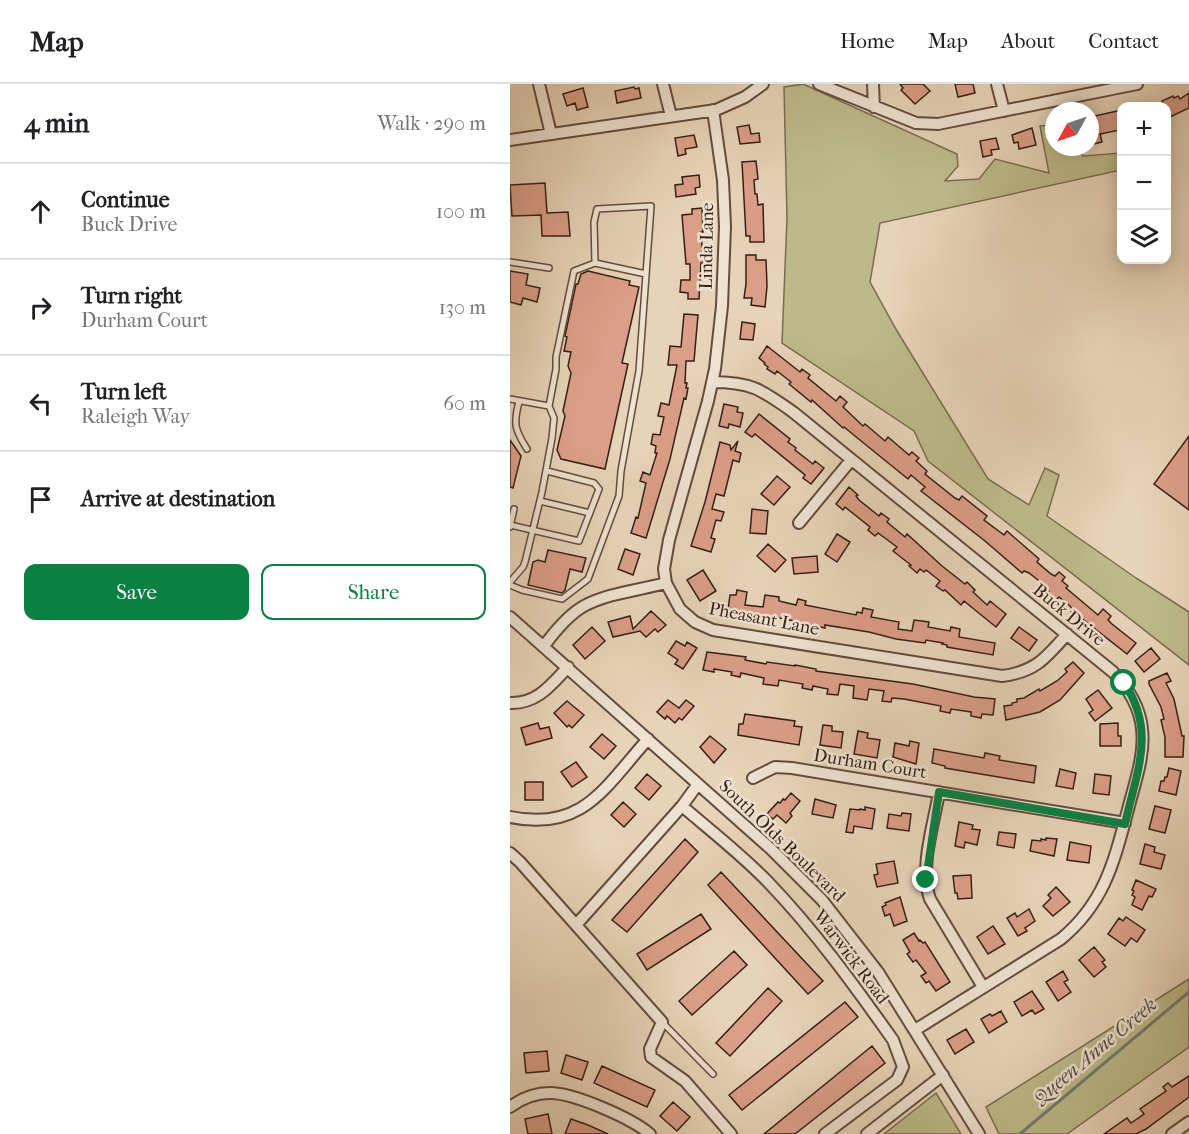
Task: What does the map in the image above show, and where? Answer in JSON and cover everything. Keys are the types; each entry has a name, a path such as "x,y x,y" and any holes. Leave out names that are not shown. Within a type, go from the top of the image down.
{"street":[{"path":"539,84 551,134"},
{"path":"663,84 670,116"},
{"path":"510,140 712,110 730,105 763,84"},
{"path":"819,84 898,117 922,124 938,124 1137,84"},
{"path":"873,84 874,106"},
{"path":"997,84 1004,111"},
{"name":"Linda Lane","path":"712,110 723,180 725,247 722,306 712,382"},
{"name":"Buck Drive","path":"712,382 744,383 767,394 793,412 1067,634 1124,683 1135,703 1142,723 1141,756 1125,824 1103,889 1089,912 1061,939 915,1030"},
{"name":"Pheasant Lane","path":"712,382 666,554 666,583 680,609 695,622 713,630 988,675 1015,674 1029,670 1041,663 1067,634"},
{"path":"800,524 851,460"},
{"path":"544,646 560,626 582,607 609,597 666,583"},
{"name":"South Olds Boulevard","path":"510,616 771,849 822,900 864,952 979,1134"},
{"path":"510,704 520,704 537,697 567,667"},
{"path":"510,817 528,821 548,821 568,815 583,807 603,789 648,739"},
{"name":"Durham Court","path":"753,778 775,767 792,768 1125,824"},
{"path":"576,925 682,806 698,784"},
{"path":"939,792 926,870 927,891 983,987"},
{"name":"Warwick Road","path":"682,806 739,853 769,882 818,937 893,1040 903,1067 897,1080 825,1134"},
{"path":"510,854 662,1022 650,1049 651,1057 685,1081 731,1134"},
{"path":"867,1134 943,1075"},
{"path":"510,1107 537,1094 552,1093 608,1111 650,1134"},
{"path":"1172,1134 1189,1122"}],"lane":[{"path":"595,262 594,222 597,209 651,206 639,371 621,471 619,496 588,579 562,599 522,590 510,583 523,567 547,471 554,424 549,406 556,357 574,271 595,262 646,274"},
{"path":"510,262 549,268"},
{"path":"511,401 549,406"},
{"path":"519,402 512,419 516,432 527,449"},
{"path":"514,509 510,526 533,529 579,541 599,489 594,483 547,471"},
{"path":"540,501 590,513"},
{"path":"662,1022 713,1074"}],"shaded area":[{"path":"803,84 957,154 958,166 945,181 979,179 995,159 1049,173 1046,156 1099,156 1117,153 1117,171 880,223 870,282 897,331 988,479 1029,505 1045,468 1059,475 1047,516 1189,612 1189,665 928,461 914,431 782,343 787,218 784,87"},
{"path":"1040,126 1045,126 1045,152"},
{"path":"1189,979 1189,1047 1067,1134 999,1134 986,1107"},
{"path":"936,1093 961,1134 884,1134"}],"building":[{"path":"900,84 923,84 930,91 915,104 901,90 903,88"},
{"path":"955,84 973,84 975,93 958,97"},
{"path":"583,88 588,107 577,110 575,103 567,106 563,94"},
{"path":"639,88 641,98 617,103 615,91"},
{"path":"1189,93 1189,108 1171,117 1171,102 1162,101 1173,96 1174,98 1178,96 1180,99"},
{"path":"1117,111 1117,131 1100,134 1102,142 1099,143 1099,115"},
{"path":"749,125 751,134 759,133 760,142 740,144 737,127"},
{"path":"1032,128 1036,145 1019,149 1018,142 1014,143 1012,135"},
{"path":"694,135 697,147 685,149 686,154 678,156 675,138"},
{"path":"996,138 999,149 991,150 992,155 983,157 980,141"},
{"path":"756,161 758,179 754,180 755,194 757,194 758,205 763,204 764,242 750,242 750,236 746,236 742,162"},
{"path":"699,175 700,187 695,188 696,194 676,197 675,185 683,184 682,177"},
{"path":"545,183 547,213 568,212 570,236 542,236 541,215 512,216 510,185"},
{"path":"702,208 703,263 701,263 699,299 688,299 688,293 680,292 681,280 690,280 690,264 686,264 682,215 692,214 692,209"},
{"path":"746,255 756,255 756,260 766,260 765,307 751,305 752,298 744,298"},
{"path":"510,271 528,274 526,285 540,288 537,302 523,298 521,305 510,302"},
{"path":"588,271 630,281 629,285 639,287 622,363 628,364 605,469 561,459 557,450 571,373 568,366 571,352 564,351 567,337 565,336 576,284 581,274"},
{"path":"684,314 698,315 694,361 686,361 685,383 688,388 686,399 684,398 670,459 646,538 631,533 636,517 638,518 646,483 640,481 643,472 650,475 657,453 655,453 656,446 651,444 653,434 660,435 664,417 658,416 661,403 669,405 677,365 668,365 670,346 681,347"},
{"path":"742,322 755,324 753,340 740,339"},
{"path":"767,346 800,372 802,369 810,375 808,378 836,401 840,396 847,402 843,407 863,426 865,424 885,441 888,437 909,455 912,452 919,458 916,461 927,471 925,474 955,498 959,500 962,496 987,516 984,520 1004,535 1007,531 1039,559 1037,562 1051,574 1055,576 1059,572 1065,577 1062,581 1068,586 1066,588 1098,615 1103,609 1111,616 1108,620 1136,643 1127,654 1081,618 1079,619 1071,612 1073,610 1070,606 1059,597 1056,600 1043,584 1029,573 1024,571 1022,573 921,491 925,487 911,475 908,479 843,428 812,400 811,402 789,384 791,382 777,371 775,374 767,369 768,367 759,358"},
{"path":"724,404 738,407 737,412 743,413 740,427 729,424 728,428 719,426"},
{"path":"759,414 790,439 788,442 796,448 795,450 813,464 815,461 824,468 811,484 803,478 805,475 755,434 752,437 745,432"},
{"path":"1189,436 1189,510 1154,484"},
{"path":"510,440 521,456 513,488 510,487"},
{"path":"738,441 735,451 741,453 739,462 733,460 724,496 716,494 712,509 724,512 721,521 716,520 711,538 715,539 711,552 691,546 720,442 730,445 731,450"},
{"path":"777,476 790,487 774,505 761,494"},
{"path":"849,487 858,495 856,496 859,500 879,516 881,513 889,519 887,522 905,537 907,534 942,566 965,584 967,582 975,590 973,592 987,605 990,601 1006,614 996,627 964,601 961,605 945,590 936,586 940,581 926,570 924,572 920,569 917,573 909,566 911,565 893,551 897,547 878,533 875,536 868,530 870,527 845,507 843,510 836,504"},
{"path":"752,509 768,511 766,534 750,533"},
{"path":"837,534 850,542 837,562 825,554"},
{"path":"768,544 786,560 775,572 757,556"},
{"path":"625,549 640,554 633,575 618,569"},
{"path":"548,550 586,558 582,572 570,569 565,590 562,593 528,585 533,562 538,560 545,562"},
{"path":"817,556 818,572 794,574 792,558"},
{"path":"703,570 716,591 700,601 687,580"},
{"path":"737,590 747,592 745,605 763,607 765,595 779,597 779,601 796,605 798,599 806,601 805,605 856,615 857,612 862,613 863,608 873,610 871,617 899,622 898,629 912,631 914,620 929,622 928,627 950,631 951,627 960,629 959,637 995,643 993,655 947,647 943,643 926,640 925,643 896,639 869,632 825,625 825,628 776,617 776,619 728,610 730,595 736,595"},
{"path":"651,611 666,625 658,632 655,629 646,637 640,631 613,637 608,622 630,616 633,629"},
{"path":"592,627 605,641 585,659 573,645"},
{"path":"1019,627 1037,640 1029,651 1011,638"},
{"path":"676,641 685,646 687,642 697,648 683,669 675,664 678,660 668,653"},
{"path":"1151,648 1160,659 1144,672 1135,661"},
{"path":"707,652 746,657 745,660 766,664 767,662 795,665 816,669 816,671 913,684 974,697 995,699 993,715 982,714 981,718 971,716 971,712 951,709 950,713 940,711 941,706 904,699 892,698 891,702 882,701 884,691 869,689 867,700 853,698 854,686 840,684 838,695 827,694 828,689 813,686 812,690 802,688 803,684 779,680 778,686 763,684 764,678 741,673 740,677 731,675 732,672 714,669 714,672 703,670"},
{"path":"1073,662 1084,673 1060,700 1040,712 1006,720 1004,706 1012,705 1017,702 1017,699 1024,698 1039,689 1040,691 1057,681 1067,672 1065,669"},
{"path":"1167,673 1171,681 1166,683 1174,699 1182,736 1184,736 1183,757 1165,757 1165,737 1161,720 1164,719 1161,707 1149,684 1149,681"},
{"path":"1098,690 1112,708 1095,721 1089,713 1093,710 1086,699"},
{"path":"668,700 679,708 686,700 694,706 682,720 679,718 675,723 667,716 665,719 657,712"},
{"path":"567,701 584,715 572,728 569,725 567,727 554,713"},
{"path":"745,714 795,721 794,726 802,727 799,745 738,735 739,724 743,724"},
{"path":"538,723 540,729 549,727 552,738 526,745 521,728"},
{"path":"1118,723 1121,746 1100,746 1100,724"},
{"path":"823,725 832,726 832,731 843,732 841,748 820,745"},
{"path":"858,731 868,733 867,738 880,740 877,758 854,754"},
{"path":"602,734 616,746 604,759 590,747"},
{"path":"710,736 726,749 714,763 700,747"},
{"path":"910,741 919,743 916,764 893,757 895,743 909,746"},
{"path":"934,749 984,758 985,753 1000,756 999,760 1036,766 1034,783 945,768 945,766 932,763"},
{"path":"576,762 587,777 572,787 561,772"},
{"path":"1169,768 1181,771 1176,795 1159,791 1161,781 1167,777"},
{"path":"1060,769 1076,773 1073,789 1056,786"},
{"path":"647,774 661,786 649,800 635,788"},
{"path":"1095,774 1111,776 1109,795 1093,793"},
{"path":"525,782 543,782 543,800 525,800"},
{"path":"791,793 800,801 790,813 792,816 786,823 777,815 773,819 767,814 778,802 785,800"},
{"path":"815,799 836,805 833,818 812,814"},
{"path":"623,802 636,814 624,827 611,815"},
{"path":"1155,806 1171,810 1165,833 1149,829"},
{"path":"865,807 875,809 872,829 854,826 853,833 846,832 850,809 865,810"},
{"path":"902,813 911,814 909,831 887,828 889,814 901,816"},
{"path":"959,822 973,825 972,829 980,830 977,845 965,842 964,848 955,846"},
{"path":"999,832 1016,834 1014,848 997,845"},
{"path":"1046,838 1057,839 1054,856 1030,851 1032,840 1041,841"},
{"path":"685,839 698,852 627,932 612,920"},
{"path":"1070,842 1091,846 1089,863 1067,860"},
{"path":"1145,844 1155,847 1154,852 1165,855 1161,869 1140,864"},
{"path":"894,861 898,883 877,887 874,875 878,874 876,864"},
{"path":"721,872 823,981 808,994 708,885"},
{"path":"971,875 972,898 958,899 953,876"},
{"path":"1136,880 1156,889 1152,897 1149,896 1142,910 1132,905 1135,897 1132,895 1134,891 1132,890"},
{"path":"1056,887 1070,902 1053,916 1043,906 1051,898 1048,895"},
{"path":"900,897 907,921 894,926 890,914 885,916 882,907 886,905 885,903"},
{"path":"1029,909 1035,921 1025,928 1027,931 1018,936 1007,918 1015,913 1017,917"},
{"path":"701,914 711,929 647,970 637,954"},
{"path":"1126,917 1145,930 1137,942 1131,938 1125,946 1108,934 1119,918 1123,921"},
{"path":"993,926 1005,944 988,954 977,937"},
{"path":"914,933 919,941 925,942 950,982 936,991 929,981 926,983 921,976 926,973 916,960 913,962 907,954 910,952 903,940"},
{"path":"1094,947 1105,960 1102,962 1106,967 1094,977 1079,960"},
{"path":"734,951 747,965 692,1015 679,1001"},
{"path":"1063,971 1068,980 1064,982 1071,992 1058,1001 1046,982"},
{"path":"768,988 782,1001 730,1056 716,1043"},
{"path":"1032,991 1044,1009 1035,1014 1032,1010 1022,1016 1014,1002"},
{"path":"845,1002 858,1017 742,1110 729,1095"},
{"path":"1001,1011 1007,1022 989,1033 981,1019"},
{"path":"966,1029 974,1042 955,1054 947,1040"},
{"path":"872,1046 885,1063 795,1134 764,1134"},
{"path":"547,1051 549,1071 526,1073 524,1053"},
{"path":"566,1055 588,1062 582,1080 561,1073"},
{"path":"602,1066 655,1090 647,1107 594,1083"},
{"path":"1189,1076 1189,1097 1146,1129 1136,1134 1104,1134 1127,1118 1131,1123 1144,1114 1140,1109 1166,1091 1163,1087 1168,1083 1172,1087"},
{"path":"673,1102 690,1117 677,1131 660,1116"},
{"path":"548,1114 552,1134 528,1134 525,1119"},
{"path":"571,1119 588,1125 608,1134 565,1134"}],"waterway":[{"name":"Queen Anne Creek","path":"1020,1134 1189,992"}],"route":[{"path":"926,880 939,792 1125,824 1143,738 1142,723 1135,703 1124,683"}]}
